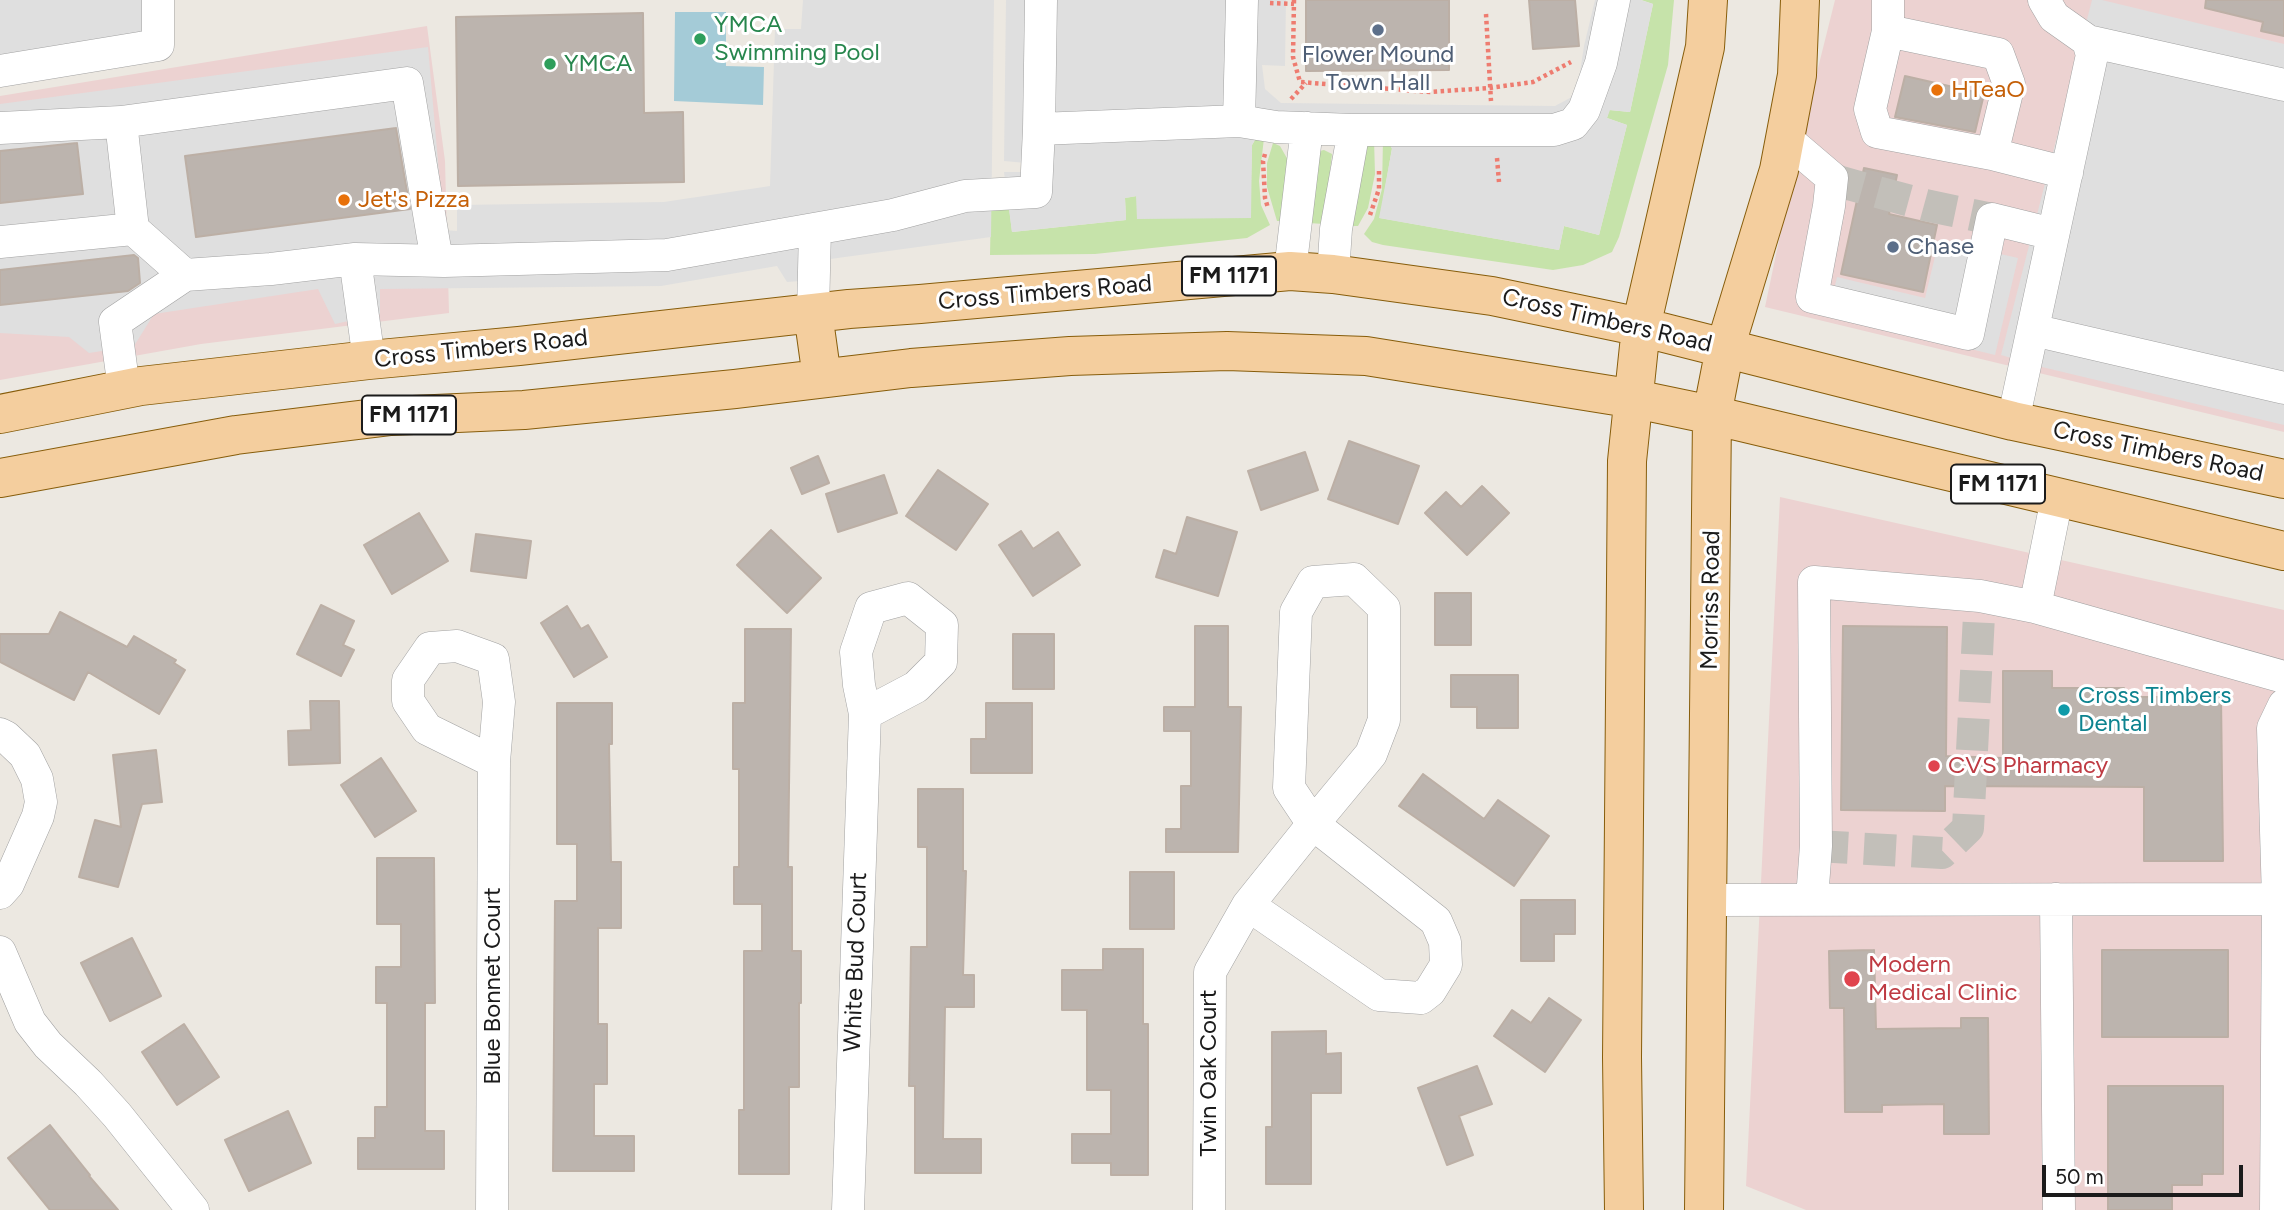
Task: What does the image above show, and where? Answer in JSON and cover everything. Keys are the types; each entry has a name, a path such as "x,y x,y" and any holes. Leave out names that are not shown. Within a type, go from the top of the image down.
{"main road":[{"path":"1624,1210 1622,1057 1627,461 1641,327 1705,47 1708,0"},
{"name":"Morriss Road","path":"1704,1210 1713,415 1725,348 1779,170 1797,75 1800,0"},
{"name":"Cross Timbers Road","path":"0,414 124,389 369,360 813,313 1290,271 1333,274 1492,296 1641,327 2013,421 2284,479"},
{"path":"813,313 822,378"},
{"name":"FM 1171","path":"0,478 236,435 391,416 524,410 911,368 1057,357 1227,351 1366,356 1634,399 1713,415 2284,551"},
{"path":"236,435 283,414 371,392 379,380 378,370 369,360"}],"street":[{"path":"0,71 158,45 158,0"},
{"path":"124,389 115,322 185,275 355,259 437,261 667,255 893,215 965,196 1036,192 1041,0"},
{"path":"1039,129 1239,121 1276,127 1354,130 1554,130 1573,124 1584,110 1601,63 1614,0"},
{"path":"1888,0 1888,31 1870,109 1877,132 1992,154 2067,173"},
{"path":"2044,0 2054,16 2088,41 2284,85"},
{"path":"1239,121 1251,2"},
{"path":"1888,31 1998,54 2009,85 1992,154"},
{"path":"2013,421 2092,55 2088,41"},
{"path":"0,128 121,122 407,83 437,261"},
{"path":"121,122 133,229 185,275"},
{"path":"1290,271 1307,128"},
{"path":"1333,274 1336,229 1354,130"},
{"path":"1785,138 1832,178 1812,297 1968,334 1992,219 2053,234"},
{"path":"0,242 133,229"},
{"path":"813,313 815,229"},
{"path":"355,259 369,360"},
{"path":"2033,330 2284,388"},
{"path":"2035,607 2057,498"},
{"name":"Twin Oak Court","path":"1209,1210 1210,972 1248,905 1313,824 1371,754 1384,720 1384,608 1354,579 1313,582 1296,612 1289,788 1313,824 1436,921 1445,942 1446,965 1430,991 1421,998 1379,995 1248,905"},
{"path":"1811,899 1816,846 1814,582 1980,596 2035,607 2284,677"},
{"path":"2276,1207 2281,899 2273,728 2284,705"},
{"name":"White Bud Court","path":"848,1210 865,715"},
{"path":"0,734 25,755 37,779 41,802 38,816 13,873 0,893"},
{"name":"Blue Bonnet Court","path":"492,1210 494,762"},
{"path":"2056,899 2059,1210"},
{"path":"1707,900 2281,899"},
{"path":"0,952 30,1022 48,1045 117,1115 194,1210"}],"path":[{"path":"1251,2 1294,2 1293,57 1300,82 1430,92 1489,88 1533,82 1576,60"},
{"path":"1486,14 1489,88 1499,181"}],"shaded area":[{"path":"0,0 170,0 170,57 0,84"},
{"path":"803,0 994,0 991,237 823,260 826,279 787,282 777,266 661,286 380,289 380,314 335,324 318,289 154,314 134,346 89,353 69,337 0,333 0,104 428,47 444,230 457,231 457,205 664,202 770,186 775,29 801,29"},
{"path":"1006,0 1286,0 1285,66 1262,65 1265,89 1281,103 1555,106 1570,98 1578,85 1595,0 1641,0 1653,4 1630,112 1610,110 1607,118 1627,125 1599,235 1564,226 1559,250 1379,218 1392,149 1389,143 1264,138 1255,140 1252,145 1251,218 1137,219 1136,196 1125,198 1126,220 1012,232 1004,172 1022,172 1026,163 1004,161"},
{"path":"1835,0 2284,0 2284,432 1765,307 1801,136"},
{"path":"2092,0 2102,0 2284,44 2284,425 2001,355"},
{"path":"427,26 445,161 449,313 201,344 0,380 0,96"},
{"path":"1939,240 2018,258 1995,355 1828,314 1837,277 1925,298"},
{"path":"1780,497 2284,610 2284,1210 1806,1210 1746,1186"}],"green space":[{"path":"1641,0 1674,0 1668,65 1619,237 1612,252 1583,265 1553,270 1383,245 1372,242 1364,234 1374,219 1382,189 1383,139 1392,148 1380,218 1559,250 1564,226 1599,235 1627,125 1607,118 1609,110 1630,112 1653,4"},
{"path":"1264,138 1259,181 1261,205 1270,225 1247,238 1095,254 990,255 991,207 1009,207 1012,232 1126,220 1125,198 1137,196 1137,218 1250,218 1252,145 1255,140"},
{"path":"1374,139 1375,174 1368,208 1358,226 1349,226 1364,148"},
{"path":"1273,143 1280,146 1288,160 1284,221 1277,221 1267,187 1267,163"},
{"path":"1324,150 1332,154 1324,224 1308,223 1315,152"}],"water":[{"name":"YMCA Swimming Pool","path":"675,12 726,12 726,66 764,67 763,105 674,101"}],"building":[{"name":"Flower Mound Town Hall","path":"1306,0 1449,0 1449,70 1306,71"},
{"path":"1529,0 1575,0 1579,46 1533,49"},
{"path":"2206,0 2284,0 2284,36 2261,31 2263,22 2205,8"},
{"name":"YMCA","path":"643,13 644,113 683,112 684,182 458,186 456,17"},
{"name":"HTeaO","path":"1905,76 1984,94 1975,132 1895,117"},
{"path":"396,128 410,209 196,237 185,156"},
{"path":"77,143 83,194 0,203 0,151"},
{"path":"1864,168 1897,175 1889,214 1937,225 1923,292 1841,274"},
{"path":"134,255 138,258 140,283 128,291 0,305 0,270"},
{"path":"1349,441 1419,466 1398,524 1328,499"},
{"path":"1305,452 1318,490 1261,510 1248,471"},
{"path":"818,456 829,483 802,494 791,468"},
{"path":"938,470 988,504 956,550 906,516"},
{"path":"884,475 897,513 838,532 826,494"},
{"path":"1482,486 1509,513 1467,555 1425,513 1446,492 1461,507"},
{"path":"419,513 448,561 392,594 364,545"},
{"path":"1187,517 1237,532 1218,596 1156,577 1164,550 1176,554"},
{"path":"771,530 821,578 787,613 737,565"},
{"path":"1021,531 1033,549 1058,532 1080,565 1033,596 999,545"},
{"path":"476,534 531,541 526,578 471,571"},
{"path":"1435,593 1471,593 1471,645 1435,645"},
{"path":"321,605 354,621 343,645 354,650 341,676 297,654"},
{"path":"567,606 581,629 588,625 607,657 574,677 541,623"},
{"path":"60,612 127,647 134,636 176,660 174,663 185,670 159,714 88,672 74,700 0,662 0,634 49,634"},
{"path":"1195,626 1228,626 1228,707 1241,707 1238,852 1166,852 1166,829 1181,829 1181,786 1191,786 1191,731 1164,731 1164,707 1195,707"},
{"path":"1843,626 1947,627 1946,756 2003,758 2003,671 2052,671 2052,688 2124,688 2124,697 2221,697 2223,861 2144,861 2144,787 1945,786 1945,811 1841,810"},
{"path":"745,629 791,629 788,867 792,867 792,951 801,951 801,1003 799,1087 789,1087 789,1174 739,1174 739,1110 744,1110 744,951 762,951 762,904 734,904 734,867 739,867 739,769 733,769 733,703 745,703"},
{"path":"1013,634 1054,634 1054,689 1013,689"},
{"path":"1451,675 1518,675 1518,728 1477,728 1477,707 1451,707"},
{"path":"310,701 339,701 340,763 289,765 288,731 311,730"},
{"path":"557,703 612,703 612,744 609,744 611,862 621,862 621,928 598,928 598,1024 607,1024 607,1084 594,1084 594,1136 634,1136 634,1171 553,1171 555,901 577,901 577,844 557,844"},
{"path":"986,703 1032,703 1032,773 971,773 971,739 986,739"},
{"path":"156,750 162,802 142,804 118,887 79,877 95,820 121,827 113,755"},
{"path":"381,758 416,811 375,837 341,785"},
{"path":"1423,774 1484,819 1498,800 1549,836 1514,886 1399,806"},
{"path":"918,789 963,789 963,871 966,871 963,975 974,975 974,1007 945,1007 943,1139 981,1139 981,1173 915,1173 915,1086 909,1086 911,947 927,947 927,847 918,847"},
{"path":"377,858 434,858 435,1003 425,1003 425,1131 444,1131 444,1169 358,1169 358,1138 375,1138 375,1107 387,1107 387,1003 376,1003 376,967 401,967 401,924 377,924"},
{"path":"1130,872 1174,872 1174,929 1130,929"},
{"path":"1521,900 1575,900 1575,934 1554,934 1554,961 1521,961"},
{"path":"132,938 161,996 110,1021 81,963"},
{"path":"1103,949 1143,949 1143,1024 1148,1024 1148,1175 1111,1175 1111,1163 1072,1163 1072,1134 1111,1134 1111,1090 1087,1090 1087,1010 1062,1010 1062,970 1103,970"},
{"path":"1874,950 1876,1029 1961,1028 1961,1018 1988,1018 1989,1134 1944,1134 1944,1104 1882,1105 1882,1112 1845,1112 1844,1008 1830,1008 1829,951"},
{"path":"2102,950 2228,950 2228,1037 2102,1037"},
{"path":"1549,998 1581,1020 1545,1072 1494,1036 1512,1010 1531,1023"},
{"path":"184,1024 219,1077 177,1105 142,1052"},
{"path":"1326,1031 1326,1054 1341,1053 1341,1093 1311,1093 1311,1184 1266,1184 1266,1127 1272,1127 1272,1032"},
{"path":"1477,1066 1492,1104 1459,1116 1473,1155 1447,1165 1418,1088"},
{"path":"2108,1086 2223,1086 2223,1174 2202,1174 2202,1185 2172,1185 2172,1210 2108,1210"},
{"path":"288,1111 311,1163 249,1191 225,1140"},
{"path":"50,1125 118,1210 50,1210 8,1158"}],"tunnel":[{"path":"1832,178 1925,205 1992,219"},
{"path":"1816,846 1942,853 1968,828 1980,596"}],"place":[{"name":"Flower Mound Town Hall","path":"1378,30"},
{"name":"YMCA Swimming Pool","path":"700,39"},
{"name":"YMCA","path":"550,64"},
{"name":"HTeaO","path":"1937,90"},
{"name":"Jet's Pizza","path":"344,200"},
{"name":"Chase","path":"1893,247"},
{"name":"Cross Timbers Dental","path":"2064,710"},
{"name":"CVS Pharmacy","path":"1934,766"},
{"name":"Modern Medical Clinic","path":"1852,979"}]}
